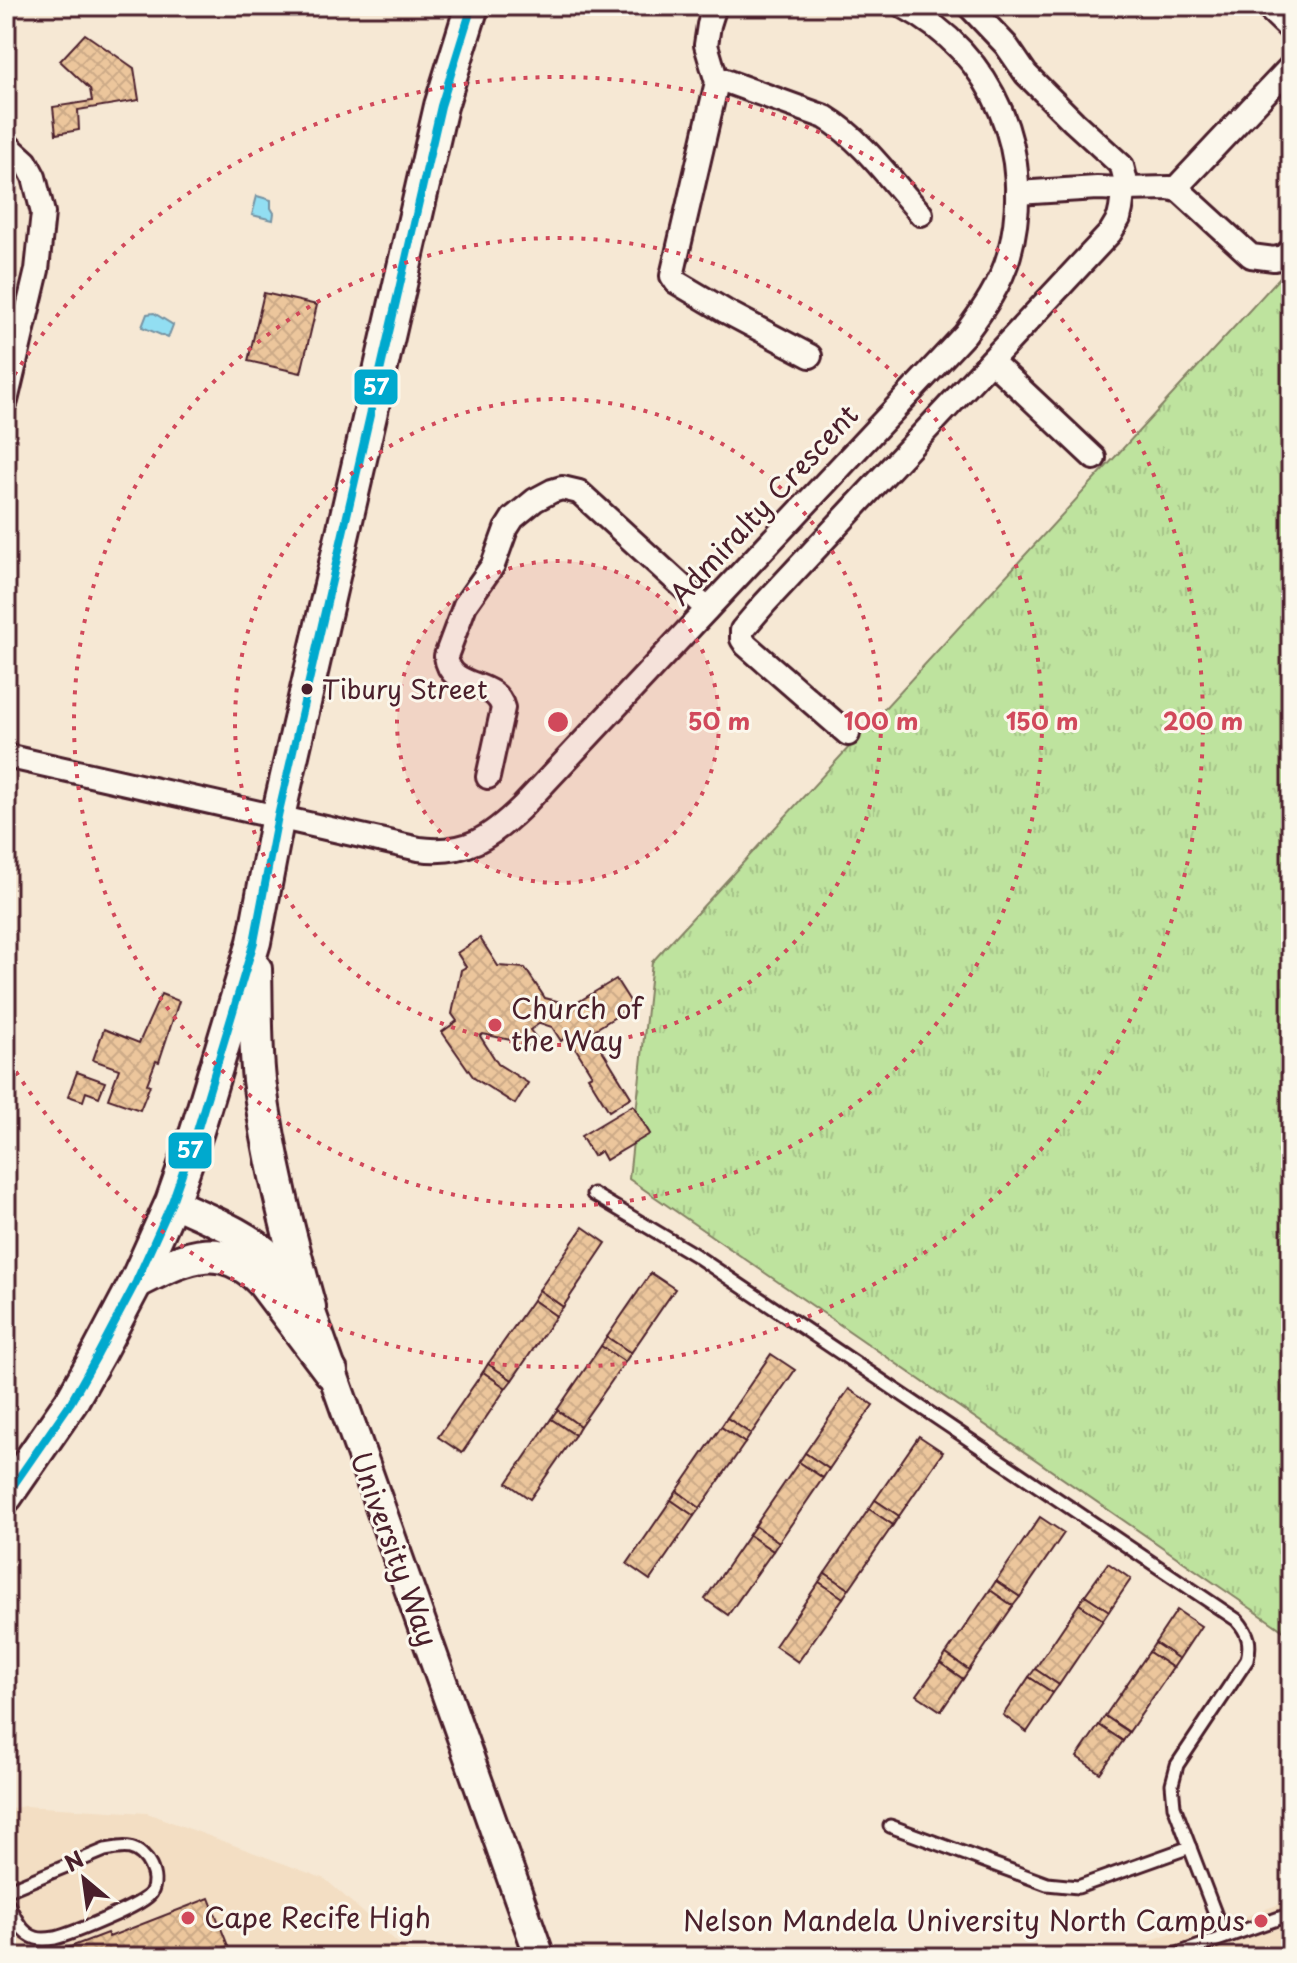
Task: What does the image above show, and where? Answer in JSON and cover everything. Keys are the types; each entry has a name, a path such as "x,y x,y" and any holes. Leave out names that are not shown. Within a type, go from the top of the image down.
{"main road":[{"path":"6,1496 71,1402 136,1282 172,1202 202,1117 254,942 278,816 441,106 472,6"},
{"path":"254,942 259,1076 274,1168 309,1307"},
{"path":"136,1282 192,1257 211,1255 240,1262 263,1282 331,1372"}],"street":[{"path":"715,6 706,45 717,78 673,279 725,311 810,356"},
{"name":"Admiralty Crescent","path":"278,816 315,827 432,851 458,849 494,833 522,807 965,334 985,308 1008,256 1016,221 1017,193 1012,146 1007,125 989,87 968,57 951,39 903,6"},
{"path":"848,734 746,645 742,630 1110,233 1119,218 1124,189 1125,172 1122,166 1026,74 1006,45 969,6"},
{"path":"1266,6 1291,30"},
{"path":"1175,189 1291,66"},
{"path":"717,78 834,122 856,141 921,214"},
{"path":"6,144 26,162 34,177 42,204 43,225 37,270 6,401"},
{"path":"1017,193 1097,188 1175,189 1251,256 1274,259 1283,257 1291,250"},
{"path":"991,361 1094,458"},
{"path":"488,777 503,708 500,698 457,677 447,664 446,656 465,605 493,565 506,529 516,515 535,500 562,488 579,492 707,609"},
{"path":"6,756 278,816"},
{"name":"University Way","path":"172,1202 226,1227 262,1249 290,1279 309,1307 540,1957"}],"lane":[{"path":"593,1194 695,1255 1237,1620 1246,1631 1250,1644 1247,1660 1177,1765 1172,1784 1174,1806 1224,1937"},
{"path":"890,1826 1062,1887 1078,1887 1190,1847"},
{"path":"6,1891 105,1850 118,1848 128,1848 147,1860 154,1885 140,1903 56,1938 40,1939 28,1934 6,1900"},
{"path":"1169,1957 1291,1914"}],"shaded area":[{"name":"Cape Recife High","path":"24,1806 147,1813 325,1879 414,1957 6,1957 6,1810"},
{"name":"Nelson Mandela University North Campus","path":"1291,1900 1291,1957 1124,1957 1138,1945 1179,1930 1202,1932"}],"green space":[{"path":"1291,265 1291,1636 629,1179 652,962"}],"water":[{"path":"257,196 271,200 273,220 252,215"},
{"path":"154,313 173,325 168,338 142,327 147,314"}],"building":[{"path":"85,34 134,68 139,100 78,110 79,130 56,134 53,107 92,101 90,89 60,61"},
{"path":"264,293 317,305 301,373 248,361"},
{"name":"Church of the Way","path":"480,938 498,966 525,968 545,998 573,1005 616,979 633,1006 591,1032 631,1097 609,1111 568,1036 561,1041 552,1027 540,1023 530,1030 537,1039 522,1051 515,1041 483,1034 480,1036 498,1064 528,1083 515,1104 474,1078 442,1032 457,1021 452,1014 461,970 466,967 457,953"},
{"path":"161,994 179,1001 140,1110 108,1099 119,1069 93,1060 104,1029 139,1043"},
{"path":"77,1072 105,1082 99,1097 86,1092 83,1101 68,1096"},
{"path":"633,1105 650,1134 606,1160 601,1151 593,1156 581,1136"},
{"path":"583,1227 606,1243 563,1307 539,1290"},
{"path":"651,1273 675,1289 631,1353 607,1337"},
{"path":"539,1290 563,1307 556,1316 533,1300"},
{"path":"533,1300 556,1316 512,1380 488,1364"},
{"path":"607,1337 631,1353 625,1362 601,1346"},
{"path":"601,1346 625,1362 580,1426 557,1410"},
{"path":"771,1354 795,1370 751,1434 727,1418"},
{"path":"488,1364 512,1380 506,1388 483,1372"},
{"path":"483,1372 506,1388 462,1453 438,1437"},
{"path":"849,1389 873,1405 829,1469 805,1453"},
{"path":"557,1410 580,1426 575,1435 551,1419"},
{"path":"727,1418 751,1434 745,1443 721,1427"},
{"path":"551,1419 575,1435 530,1499 507,1483"},
{"path":"721,1427 745,1443 700,1508 677,1491"},
{"path":"919,1436 943,1452 899,1516 875,1500"},
{"path":"805,1453 829,1469 823,1478 799,1462"},
{"path":"799,1462 823,1478 779,1542 755,1526"},
{"path":"677,1491 700,1508 694,1516 671,1500"},
{"path":"671,1500 694,1516 650,1580 627,1564"},
{"path":"875,1500 899,1516 893,1525 869,1509"},
{"path":"869,1509 893,1525 849,1589 825,1573"},
{"path":"1040,1517 1064,1533 1020,1597 996,1581"},
{"path":"755,1526 779,1542 773,1551 749,1535"},
{"path":"749,1535 773,1551 728,1615 705,1599"},
{"path":"1108,1563 1131,1579 1109,1611 1085,1595"},
{"path":"825,1573 849,1589 843,1598 819,1582"},
{"path":"996,1581 1020,1597 1013,1606 990,1590"},
{"path":"819,1582 843,1598 798,1662 775,1646"},
{"path":"990,1590 1013,1606 969,1670 946,1654"},
{"path":"1085,1595 1109,1611 1103,1620 1079,1604"},
{"path":"1079,1604 1103,1620 1059,1685 1035,1669"},
{"path":"1177,1610 1201,1626 1179,1659 1155,1643"},
{"path":"1155,1643 1179,1659 1173,1668 1149,1652"},
{"path":"1149,1652 1173,1668 1129,1732 1105,1716"},
{"path":"946,1654 969,1670 963,1679 940,1663"},
{"path":"940,1663 963,1679 941,1711 917,1695"},
{"path":"1035,1669 1059,1685 1053,1693 1029,1677"},
{"path":"1029,1677 1053,1693 1027,1732 1003,1715"},
{"path":"1105,1716 1129,1732 1123,1741 1099,1725"},
{"path":"1099,1725 1123,1741 1100,1773 1077,1757"},
{"path":"209,1898 228,1946 199,1957 44,1957 107,1933 109,1937"}],"transit line":[{"name":"57","path":"6,1496 71,1402 136,1282 172,1202 197,1131 254,942 278,816 441,106 472,6"}],"place":[{"name":"Tibury Street","path":"307,689"},
{"name":"Church of the Way","path":"495,1025"},
{"name":"Cape Recife High","path":"188,1918"},
{"name":"Nelson Mandela University North Campus","path":"1261,1921"}]}
